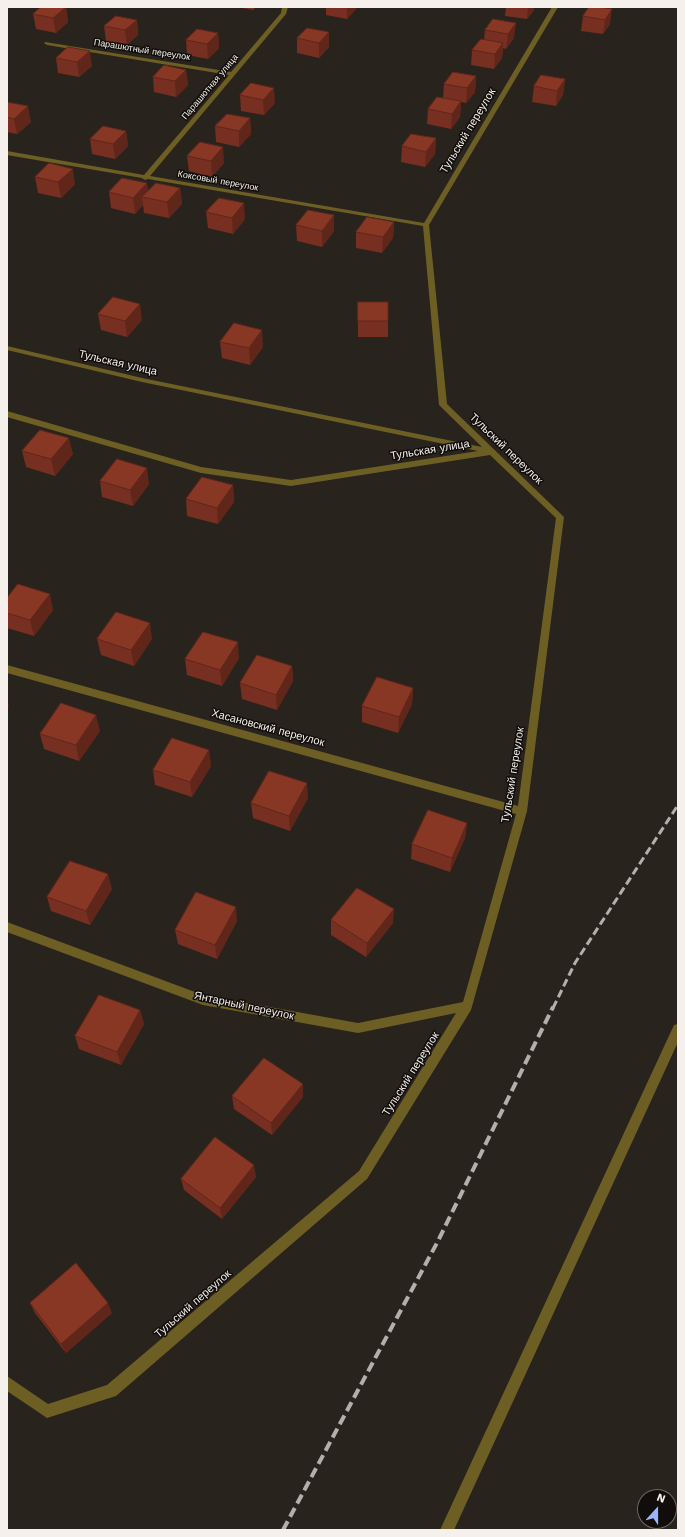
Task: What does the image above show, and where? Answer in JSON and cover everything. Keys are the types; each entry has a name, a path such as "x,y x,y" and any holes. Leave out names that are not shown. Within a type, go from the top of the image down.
{"street":[{"name":"Парашютная улица","path":"145,178 284,13 285,7"},
{"name":"Тульский переулок","path":"7,1383 47,1411 111,1391 363,1175 467,1006 522,811 560,517 443,405 426,225 555,7"},
{"name":"Парашютный переулок","path":"47,43 233,74"},
{"name":"Коксовый переулок","path":"7,153 145,178 426,225"},
{"name":"Тульская улица","path":"7,348 142,380 491,452"},
{"name":"Тульская улица","path":"7,414 201,470 291,483 491,452"},
{"name":"Хасановский переулок","path":"7,670 522,811"},
{"name":"Янтарный переулок","path":"7,927 203,1000 358,1028 467,1006"},
{"path":"447,1530 678,1029"}],"building":[{"path":"41,7 66,7 53,18 33,14"},
{"path":"589,7 612,9 605,20 583,16"},
{"path":"116,16 137,20 125,30 104,26"},
{"path":"493,19 516,23 508,34 485,30"},
{"path":"307,28 329,32 319,43 297,38"},
{"path":"197,29 218,33 207,44 186,40"},
{"path":"481,39 503,43 495,54 472,50"},
{"path":"68,47 90,51 77,62 56,58"},
{"path":"164,65 186,70 175,81 153,77"},
{"path":"453,72 476,76 467,88 444,84"},
{"path":"541,75 565,79 557,91 534,86"},
{"path":"251,83 274,88 263,100 240,95"},
{"path":"437,97 461,101 452,114 428,109"},
{"path":"7,102 28,106 14,119 7,117"},
{"path":"227,114 250,118 239,131 215,126"},
{"path":"103,126 126,131 113,144 90,139"},
{"path":"411,134 436,138 426,152 402,146"},
{"path":"200,142 223,147 211,161 187,156"},
{"path":"49,163 73,169 58,182 35,177"},
{"path":"122,178 147,183 133,198 109,192"},
{"path":"156,183 180,188 167,202 142,197"},
{"path":"219,198 244,203 232,218 206,212"},
{"path":"308,210 334,215 322,231 296,225"},
{"path":"367,217 394,222 383,237 356,232"},
{"path":"113,297 140,304 125,321 98,314"},
{"path":"358,302 388,302 388,321 358,321"},
{"path":"234,323 262,330 249,348 220,342"},
{"path":"40,430 69,438 51,459 22,451"},
{"path":"117,459 147,468 130,490 100,481"},
{"path":"202,477 233,485 217,508 186,499"},
{"path":"18,584 50,594 30,620 7,613 7,598"},
{"path":"116,612 150,623 131,650 97,639"},
{"path":"203,632 238,642 220,670 185,659"},
{"path":"257,655 292,666 276,695 240,683"},
{"path":"377,677 413,688 399,717 362,706"},
{"path":"61,703 96,715 76,745 40,734"},
{"path":"172,738 209,750 190,782 153,770"},
{"path":"269,771 307,783 289,816 251,803"},
{"path":"428,810 467,823 452,858 412,844"},
{"path":"70,861 108,874 86,911 47,897"},
{"path":"357,888 394,909 367,943 331,920"},
{"path":"196,892 236,907 215,945 175,930"},
{"path":"99,995 140,1010 117,1052 75,1036"},
{"path":"264,1058 303,1084 271,1123 232,1096"},
{"path":"215,1137 254,1165 220,1208 181,1179"},
{"path":"76,1263 108,1303 61,1344 30,1303"}],"railway":[{"path":"553,1008 575,963 678,805"},
{"path":"283,1530 438,1241 553,1007"}]}
